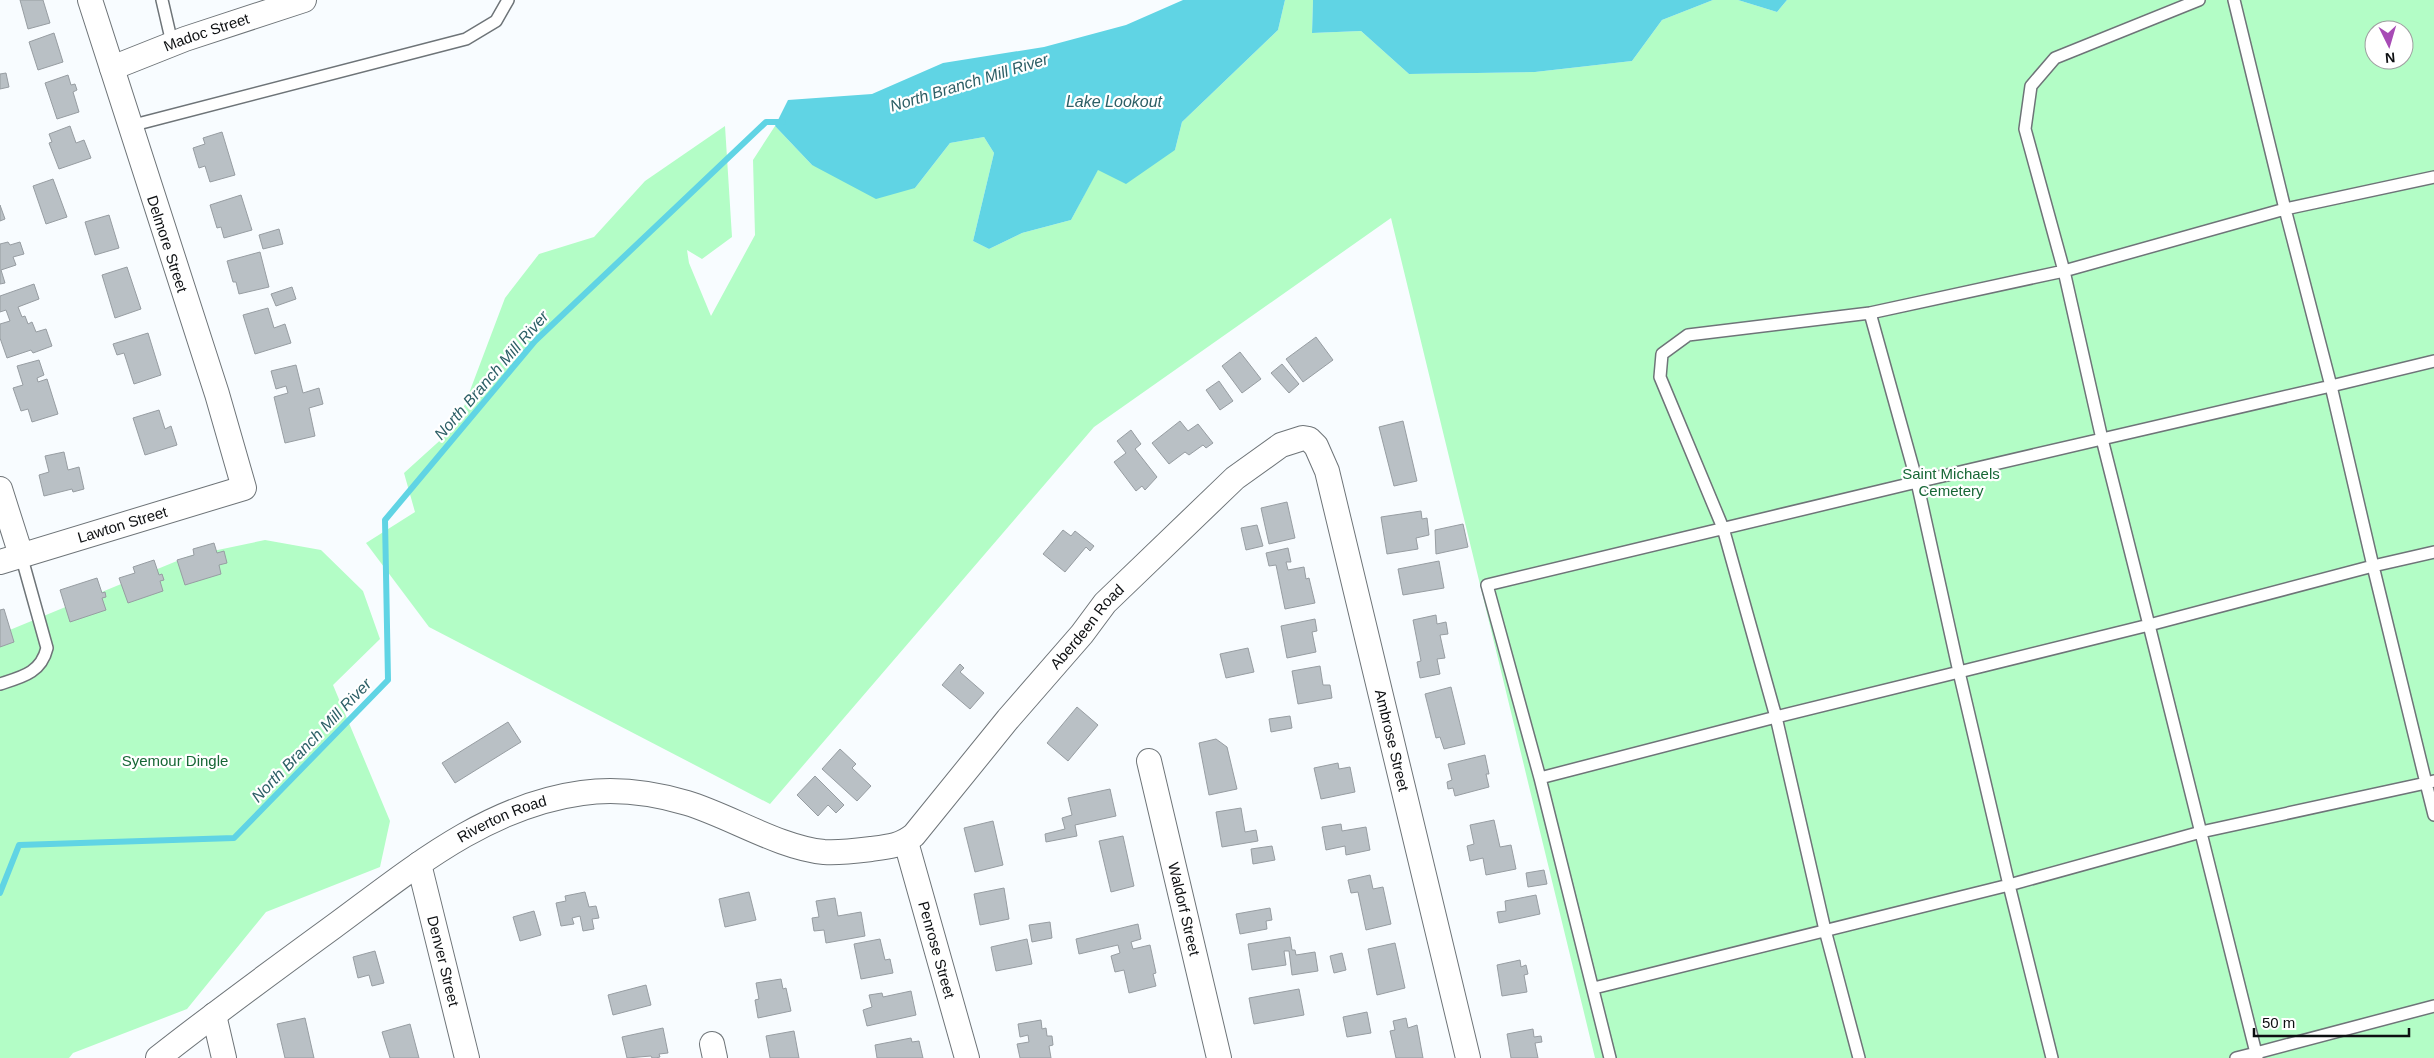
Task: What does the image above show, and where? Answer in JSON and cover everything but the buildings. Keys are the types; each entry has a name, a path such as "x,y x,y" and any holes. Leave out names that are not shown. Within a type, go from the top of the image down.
{"street":[{"name":"Delmore Street","path":"90,0 217,394 244,488"},
{"name":"Madoc Street","path":"112,68 172,44 304,0"},
{"name":"Aberdeen Road","path":"906,842 914,835 1008,719 1082,634 1105,603 1235,478 1273,450 1296,439"},
{"name":"Ambrose Street","path":"1296,439 1308,439 1312,442 1327,471 1468,1058"},
{"name":"Lawton Street","path":"10,558 244,488"},
{"path":"0,489 10,558"},
{"name":"Waldorf Street","path":"1149,761 1218,1058"},
{"name":"Riverton Road","path":"158,1058 419,864 476,829 523,807 562,796 611,790 640,792 689,804 790,844 822,852 854,851 895,846 906,842"},
{"name":"Penrose Street","path":"906,842 967,1058"},
{"name":"Denver Street","path":"419,864 467,1058"},
{"path":"214,1015 224,1058"}],"lane":[{"path":"162,0 172,44"},
{"path":"130,126 466,40 496,21 508,0"},
{"path":"2199,0 2055,58 2031,86 2025,129 2064,271 2102,439 2256,1056"},
{"path":"2234,0 2331,386 2373,566 2430,782 2434,815"},
{"path":"1859,1058 1825,930 1776,717 1723,528 1660,376 1662,354 1688,335 1870,313 2064,271 2285,209 2434,177"},
{"path":"1870,313 1917,482 1959,672 2052,1058"},
{"path":"1610,1058 1540,778 1487,585 2434,361"},
{"path":"1540,778 2434,552"},
{"path":"0,684 24,676 44,661 47,648 10,558"},
{"path":"1594,988 2009,885 2201,832 2430,782"},
{"path":"2236,1058 2256,1056 2434,1006"}],"green space":[{"name":"Saint Michaels Cemetery","path":"1285,0 1313,0 1312,33 1361,31 1409,74 1535,72 1632,61 1662,20 1713,0 1738,0 1777,12 1787,0 2434,0 2434,1058 1595,1058 1391,218 1094,427 770,804 429,627 366,543 415,512 404,473 457,425 505,298 539,254 594,237 645,181 725,126 732,237 702,259 687,250 689,263 711,316 755,235 753,160 775,126 812,165 915,188 950,143 984,137 994,153 973,241 989,249 1022,233 1071,220 1098,169 1175,150 1182,122 1278,30"},
{"name":"Syemour Dingle","path":"265,540 321,550 363,591 380,639 333,685 390,821 380,867 266,912 187,1009 73,1053 69,1058 0,1058 0,634 189,556"}],"water":[{"name":"Lake Lookout","path":"1183,0 1285,0 1278,30 1182,122 1175,150 1126,184 1098,170 1071,220 1022,233 989,249 973,241 994,153 984,137 950,143 915,188 876,199 812,165 775,126 788,100 872,94 943,63 1044,47 1126,25"},
{"path":"1313,0 1713,0 1662,20 1632,61 1535,72 1409,74 1361,31 1312,33"},
{"path":"1738,0 1787,0 1777,12"}],"waterway":[{"name":"North Branch Mill River","path":"0,893 19,845 234,838 388,680 385,520 535,341 766,122 783,122"}]}
